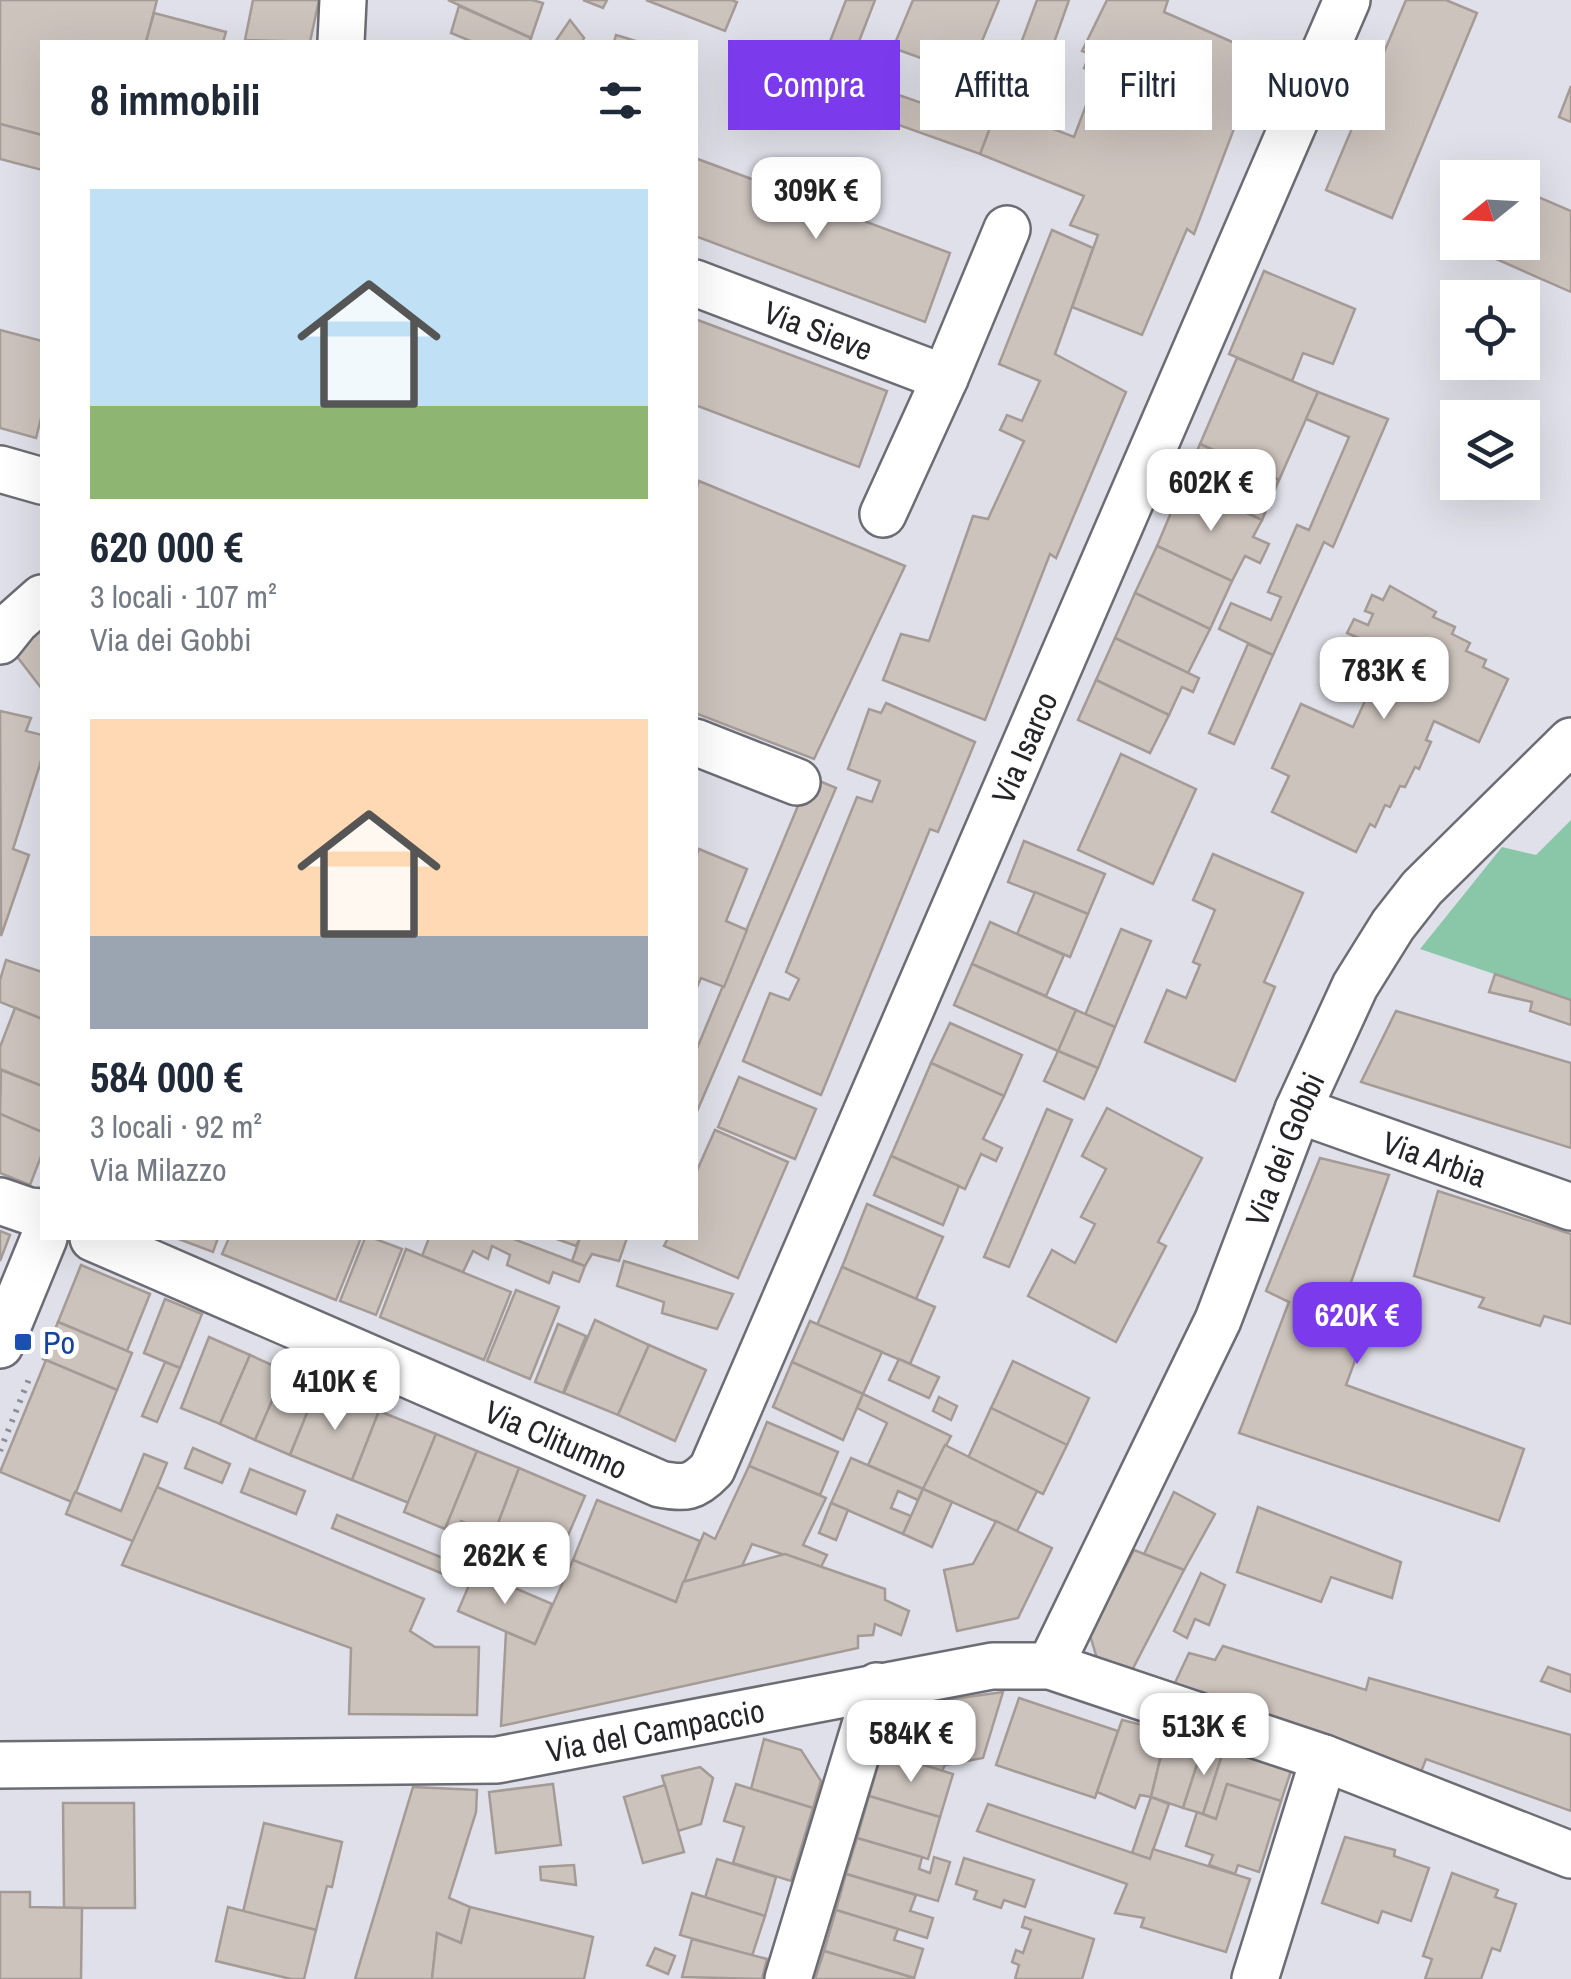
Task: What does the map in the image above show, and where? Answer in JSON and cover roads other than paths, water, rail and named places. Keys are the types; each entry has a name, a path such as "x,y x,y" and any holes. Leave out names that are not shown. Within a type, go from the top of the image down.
{"street":[{"path":"341,40 343,0"},
{"name":"Via Isarco","path":"692,1487 712,1470 1347,0"},
{"path":"882,514 1007,228"},
{"name":"Via Sieve","path":"698,285 944,378"},
{"path":"0,469 40,480"},
{"path":"0,640 40,600"},
{"name":"Via dei Gobbi","path":"1050,1666 1218,1320 1298,1110 1355,986 1393,925 1422,888 1571,741"},
{"path":"698,743 797,782"},
{"name":"Via Arbia","path":"1298,1110 1571,1208"},
{"path":"0,1201 40,1212"},
{"path":"0,1345 43,1240"},
{"name":"Via Clitumno","path":"98,1240 660,1484 692,1487"},
{"name":"Via del Campaccio","path":"0,1765 498,1760 992,1666 1050,1666 1324,1758 1571,1854"},
{"path":"788,1979 877,1686"},
{"path":"1255,1979 1324,1758"}],"place":[{"name":"Po","path":"23,1342"}]}
